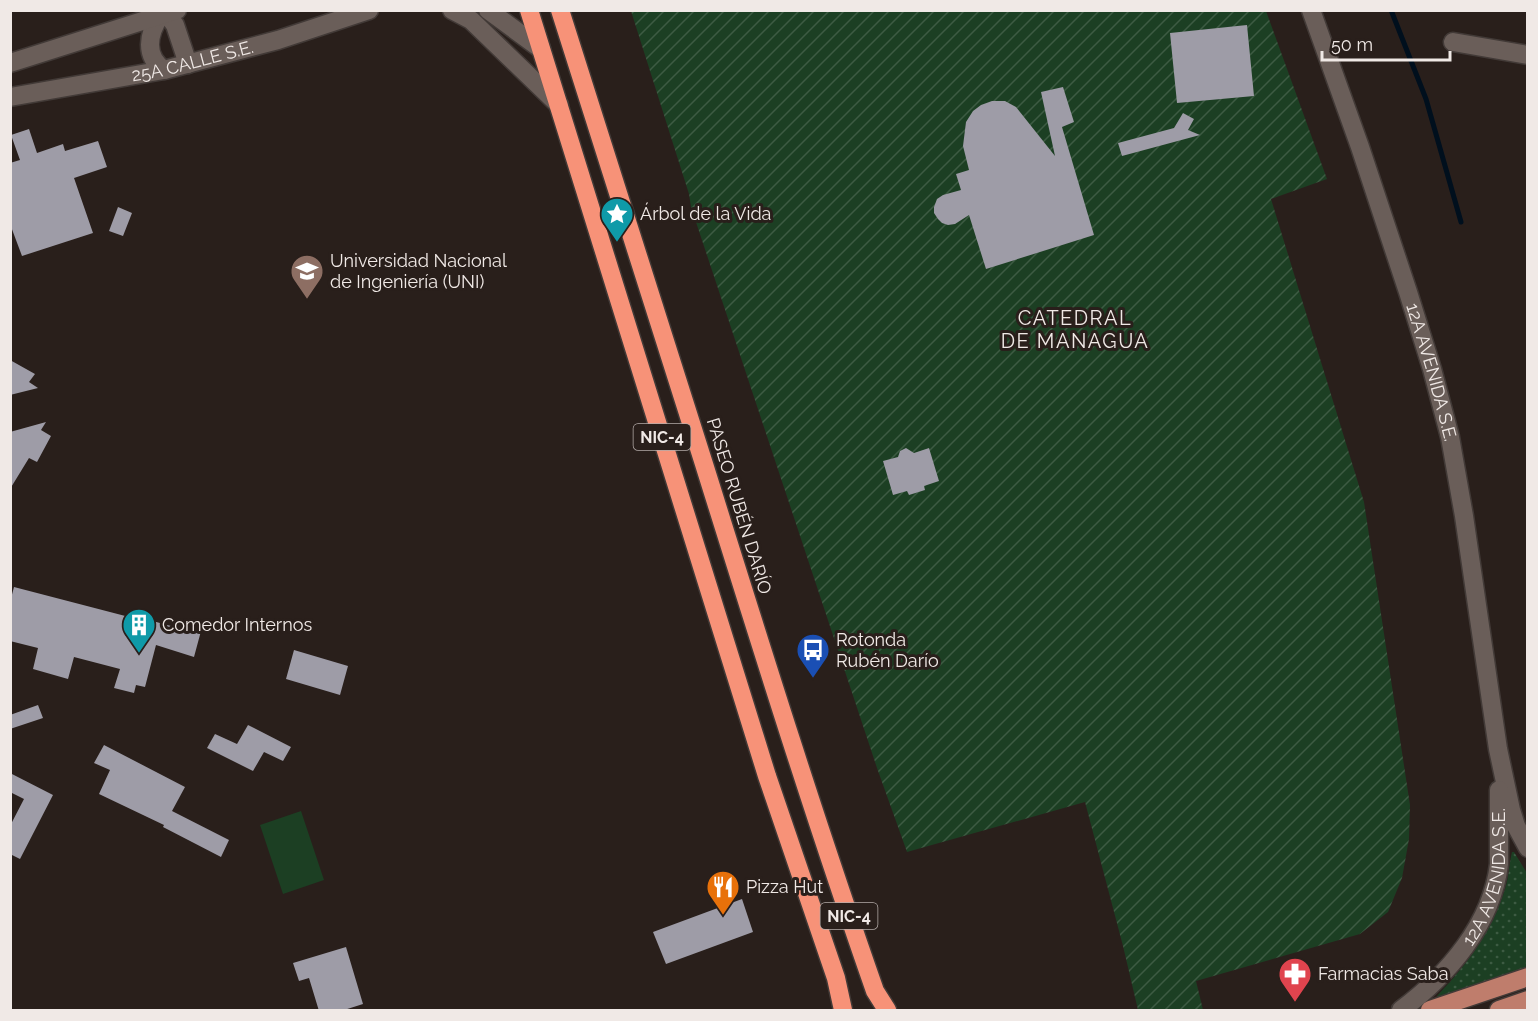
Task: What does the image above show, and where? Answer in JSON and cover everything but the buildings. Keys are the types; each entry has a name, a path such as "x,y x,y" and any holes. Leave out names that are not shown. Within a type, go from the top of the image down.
{"highway":[{"name":"NIC-4","path":"529,10 767,776 837,978 843,1011"},
{"name":"PASEO RUBÉN DARÍO","path":"560,10 813,809 875,991 887,1011"}],"main road":[{"path":"1430,1011 1527,977"},
{"path":"1499,1011 1527,1000"}],"street":[{"name":"25A CALLE S.E.","path":"10,97 164,70 278,40 369,10"},
{"path":"452,10 471,20 560,105"},
{"path":"488,10 541,49"},
{"name":"12A AVENIDA S.E.","path":"1311,10 1408,292 1450,437 1464,516 1498,749 1516,826 1527,848"},
{"path":"168,14 188,64"},
{"path":"10,63 168,14"},
{"path":"164,70 154,62 150,46 152,31 168,14"},
{"path":"1453,42 1527,55"},
{"name":"12A AVENIDA S.E.","path":"1401,1011 1428,989 1452,963 1466,945 1488,906 1499,864 1498,749"}],"green space":[{"path":"631,11 1266,11 1327,179 1271,199 1364,502 1410,805 1409,839 1402,878 1388,912 1360,934 1196,981 1203,1010 1138,1010 1085,802 907,852 691,207 689,194"},
{"path":"301,811 324,880 283,894 260,825"},
{"path":"1512,852 1527,873 1527,972 1437,1000 1437,996 1459,972 1477,947 1493,920 1506,884"}],"waterway":[{"path":"1391,10 1426,99 1461,222"}],"place":[{"name":"Árbol de la Vida","path":"617,243"},
{"name":"Universidad Nacional de Ingeniería (UNI)","path":"307,300"},
{"name":"Comedor Internos","path":"139,654"},
{"name":"Rotonda Rubén Darío","path":"813,679"},
{"name":"Pizza Hut","path":"723,916"},
{"name":"Farmacias Saba","path":"1295,1003"}],"district":[{"name":"CATEDRAL DE MANAGUA","path":"1075,330"}]}
